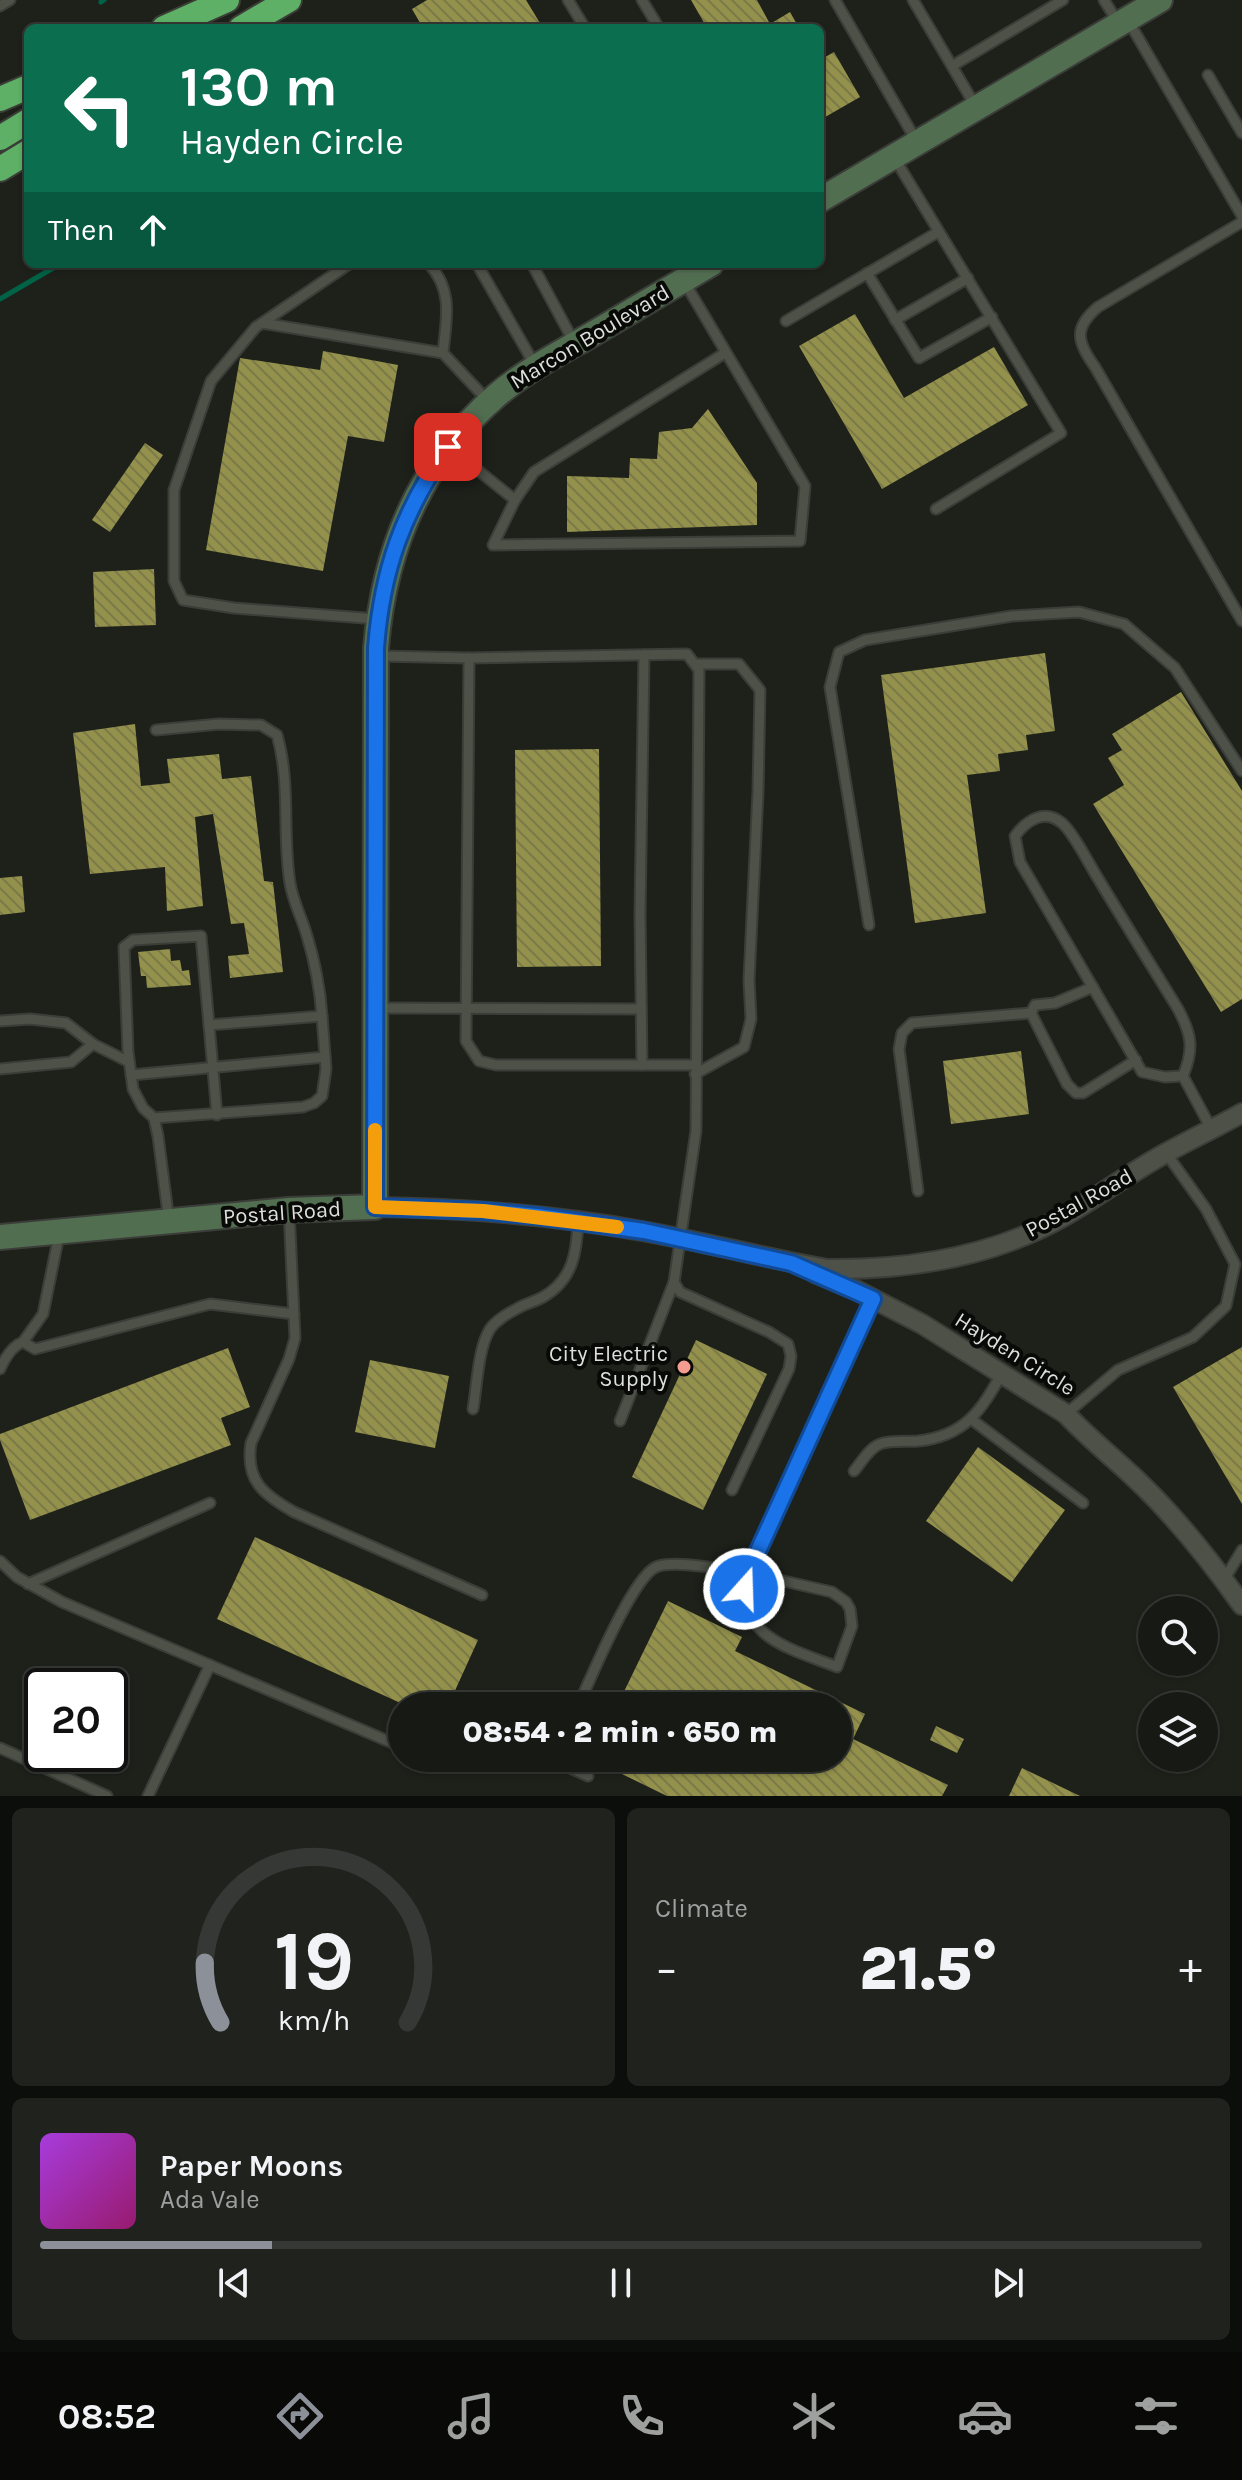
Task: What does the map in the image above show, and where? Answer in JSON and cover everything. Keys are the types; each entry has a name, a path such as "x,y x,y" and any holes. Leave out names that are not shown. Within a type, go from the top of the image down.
{"highway":[{"path":"173,24 227,0"},
{"path":"194,24 235,0"},
{"path":"248,24 289,0"},
{"path":"0,99 24,89"},
{"path":"0,138 24,123"},
{"path":"0,169 24,154"}],"street":[{"path":"824,198 1160,0"},
{"name":"Marcon Boulevard","path":"375,1207 376,656 378,619 396,542 427,476 448,447 489,402 536,367 704,268"},
{"name":"Postal Road","path":"0,1237 289,1210 375,1207 483,1211 578,1221 791,1263 827,1269 856,1269 952,1258 1026,1235 1062,1218 1166,1153 1242,1113"},
{"name":"Hayden Circle","path":"791,1263 922,1324 1066,1414 1184,1530 1242,1605"}],"lane":[{"path":"0,6 10,0"},
{"path":"568,0 583,24"},
{"path":"642,0 657,24"},
{"path":"835,0 917,142"},
{"path":"913,0 976,107"},
{"path":"952,66 1063,0"},
{"path":"1104,0 1123,22 1242,219 1098,307 1084,319 1079,334 1084,351 1242,621"},
{"path":"1208,75 1242,133"},
{"path":"893,157 1061,433 936,509"},
{"path":"786,321 938,232"},
{"path":"343,268 256,327 211,381 174,490 174,581 183,600 234,608 378,619"},
{"path":"432,268 449,301 443,353"},
{"path":"479,268 536,367"},
{"path":"534,268 575,344"},
{"path":"867,273 919,358 992,317"},
{"path":"895,320 968,278"},
{"path":"683,280 805,486 800,541 493,545 515,500 534,472 725,353"},
{"path":"262,323 443,353 489,402"},
{"path":"448,447 515,500"},
{"path":"869,925 830,687 839,652 865,640 1012,616 1079,612 1124,624 1175,668 1242,771"},
{"path":"376,656 469,658 687,654 699,670 696,1131 674,1282 620,1421"},
{"path":"642,1065 640,914 644,655"},
{"path":"469,658 466,1041 479,1061 496,1065 642,1065 696,1069 744,1047 751,1019 749,980 758,808 760,690 739,664 695,664"},
{"path":"154,1118 303,1107 322,1096 326,1069 317,975 290,885 284,759 277,735 261,725 219,724 156,730"},
{"path":"1046,816 1062,823 1178,1009 1189,1029 1191,1047 1183,1076 1165,1077 1142,1072 1020,862 1015,836 1031,819 1046,816"},
{"path":"169,1221 154,1118 143,1108 133,1089 129,1062 124,947 133,940 201,936 217,1115"},
{"path":"1031,1013 1035,1005 1055,1003 1093,987"},
{"path":"375,1008 641,1009"},
{"path":"1031,1013 1067,1084 1076,1093 1083,1093 1136,1060"},
{"path":"918,1191 899,1049 902,1033 912,1023 1031,1013"},
{"path":"209,1025 322,1016"},
{"path":"0,1021 30,1019 66,1023 93,1044 129,1062"},
{"path":"0,1069 71,1062 93,1044"},
{"path":"131,1075 325,1057"},
{"path":"1183,1076 1212,1130"},
{"path":"1066,1414 1118,1370 1193,1337 1226,1306 1235,1264 1206,1209 1166,1153"},
{"path":"289,1210 295,1338 289,1359 251,1443 250,1472 261,1489 277,1503 482,1595"},
{"path":"473,1409 484,1344 491,1328 505,1315 545,1296 562,1281 572,1266 577,1249 578,1221"},
{"path":"0,1369 5,1358 17,1344 23,1342 43,1314 60,1231"},
{"path":"674,1282 680,1292 769,1332 788,1344 791,1356 789,1369 732,1490"},
{"path":"585,1692 631,1596 655,1567 672,1564 748,1573 832,1592 846,1602 852,1626 837,1667 766,1636 757,1626 744,1589 748,1573 873,1299"},
{"path":"23,1342 35,1349 210,1304 294,1314"},
{"path":"854,1471 880,1444 921,1441 953,1433 985,1404 1002,1373"},
{"path":"971,1419 1083,1503"},
{"path":"28,1584 210,1503"},
{"path":"1224,1580 1242,1550"},
{"path":"0,1561 28,1584 62,1602 388,1741"},
{"path":"148,1796 210,1665"},
{"path":"0,1748 107,1796"},
{"path":"579,1772 588,1776"}],"building":[{"path":"427,0 526,0 541,24 421,24 412,9"},
{"path":"691,0 757,0 770,24 705,24"},
{"path":"790,12 797,24 770,24"},
{"path":"834,52 860,97 824,118 824,58"},
{"path":"855,314 904,398 994,347 1028,405 882,489 799,346"},
{"path":"323,351 398,365 384,442 348,436 323,571 206,550 240,358 320,370"},
{"path":"708,409 757,483 757,525 567,532 567,476 629,478 630,458 657,459 659,432 692,428"},
{"path":"145,443 163,455 110,532 92,520"},
{"path":"154,569 156,625 95,627 93,572"},
{"path":"1045,653 1055,731 1026,735 1028,750 998,754 1000,771 967,775 986,913 915,923 881,675"},
{"path":"1181,692 1242,791 1242,999 1221,1012 1093,804 1124,785 1108,758 1122,750 1112,734"},
{"path":"135,724 141,786 170,783 167,759 219,754 222,779 251,776 264,881 273,882 283,972 230,978 228,956 249,954 244,923 231,924 213,814 195,817 203,906 167,911 165,867 90,874 73,733"},
{"path":"599,749 601,966 517,967 515,750"},
{"path":"22,876 25,912 0,915 0,878"},
{"path":"170,949 171,961 180,960 182,971 189,970 191,985 147,988 146,976 141,976 138,952"},
{"path":"1021,1051 1029,1114 951,1124 943,1061"},
{"path":"696,1340 767,1374 703,1510 632,1477"},
{"path":"1242,1347 1242,1504 1173,1387"},
{"path":"228,1348 250,1407 221,1418 231,1445 30,1520 0,1434"},
{"path":"370,1360 449,1376 435,1448 355,1432"},
{"path":"978,1447 1065,1510 1012,1582 926,1521"},
{"path":"255,1537 478,1640 454,1692 388,1692 388,1697 217,1619"},
{"path":"668,1601 742,1637 735,1651 820,1692 624,1692"},
{"path":"852,1708 865,1714 853,1739 948,1785 942,1796 667,1796 618,1772 852,1772"},
{"path":"936,1726 964,1739 957,1753 930,1740"},
{"path":"1022,1768 1080,1796 1009,1796"}],"waterway":[{"path":"0,299 53,268"}],"slow traffic":[{"path":"375,1130 375,1207 483,1211 617,1227"}],"place":[{"name":"City Electric Supply","path":"684,1367"}],"route":[{"path":"448,447 427,476 410,508 396,542 379,612 376,648 375,1207 483,1211 644,1231 791,1263 873,1299 748,1573 744,1589"}]}
